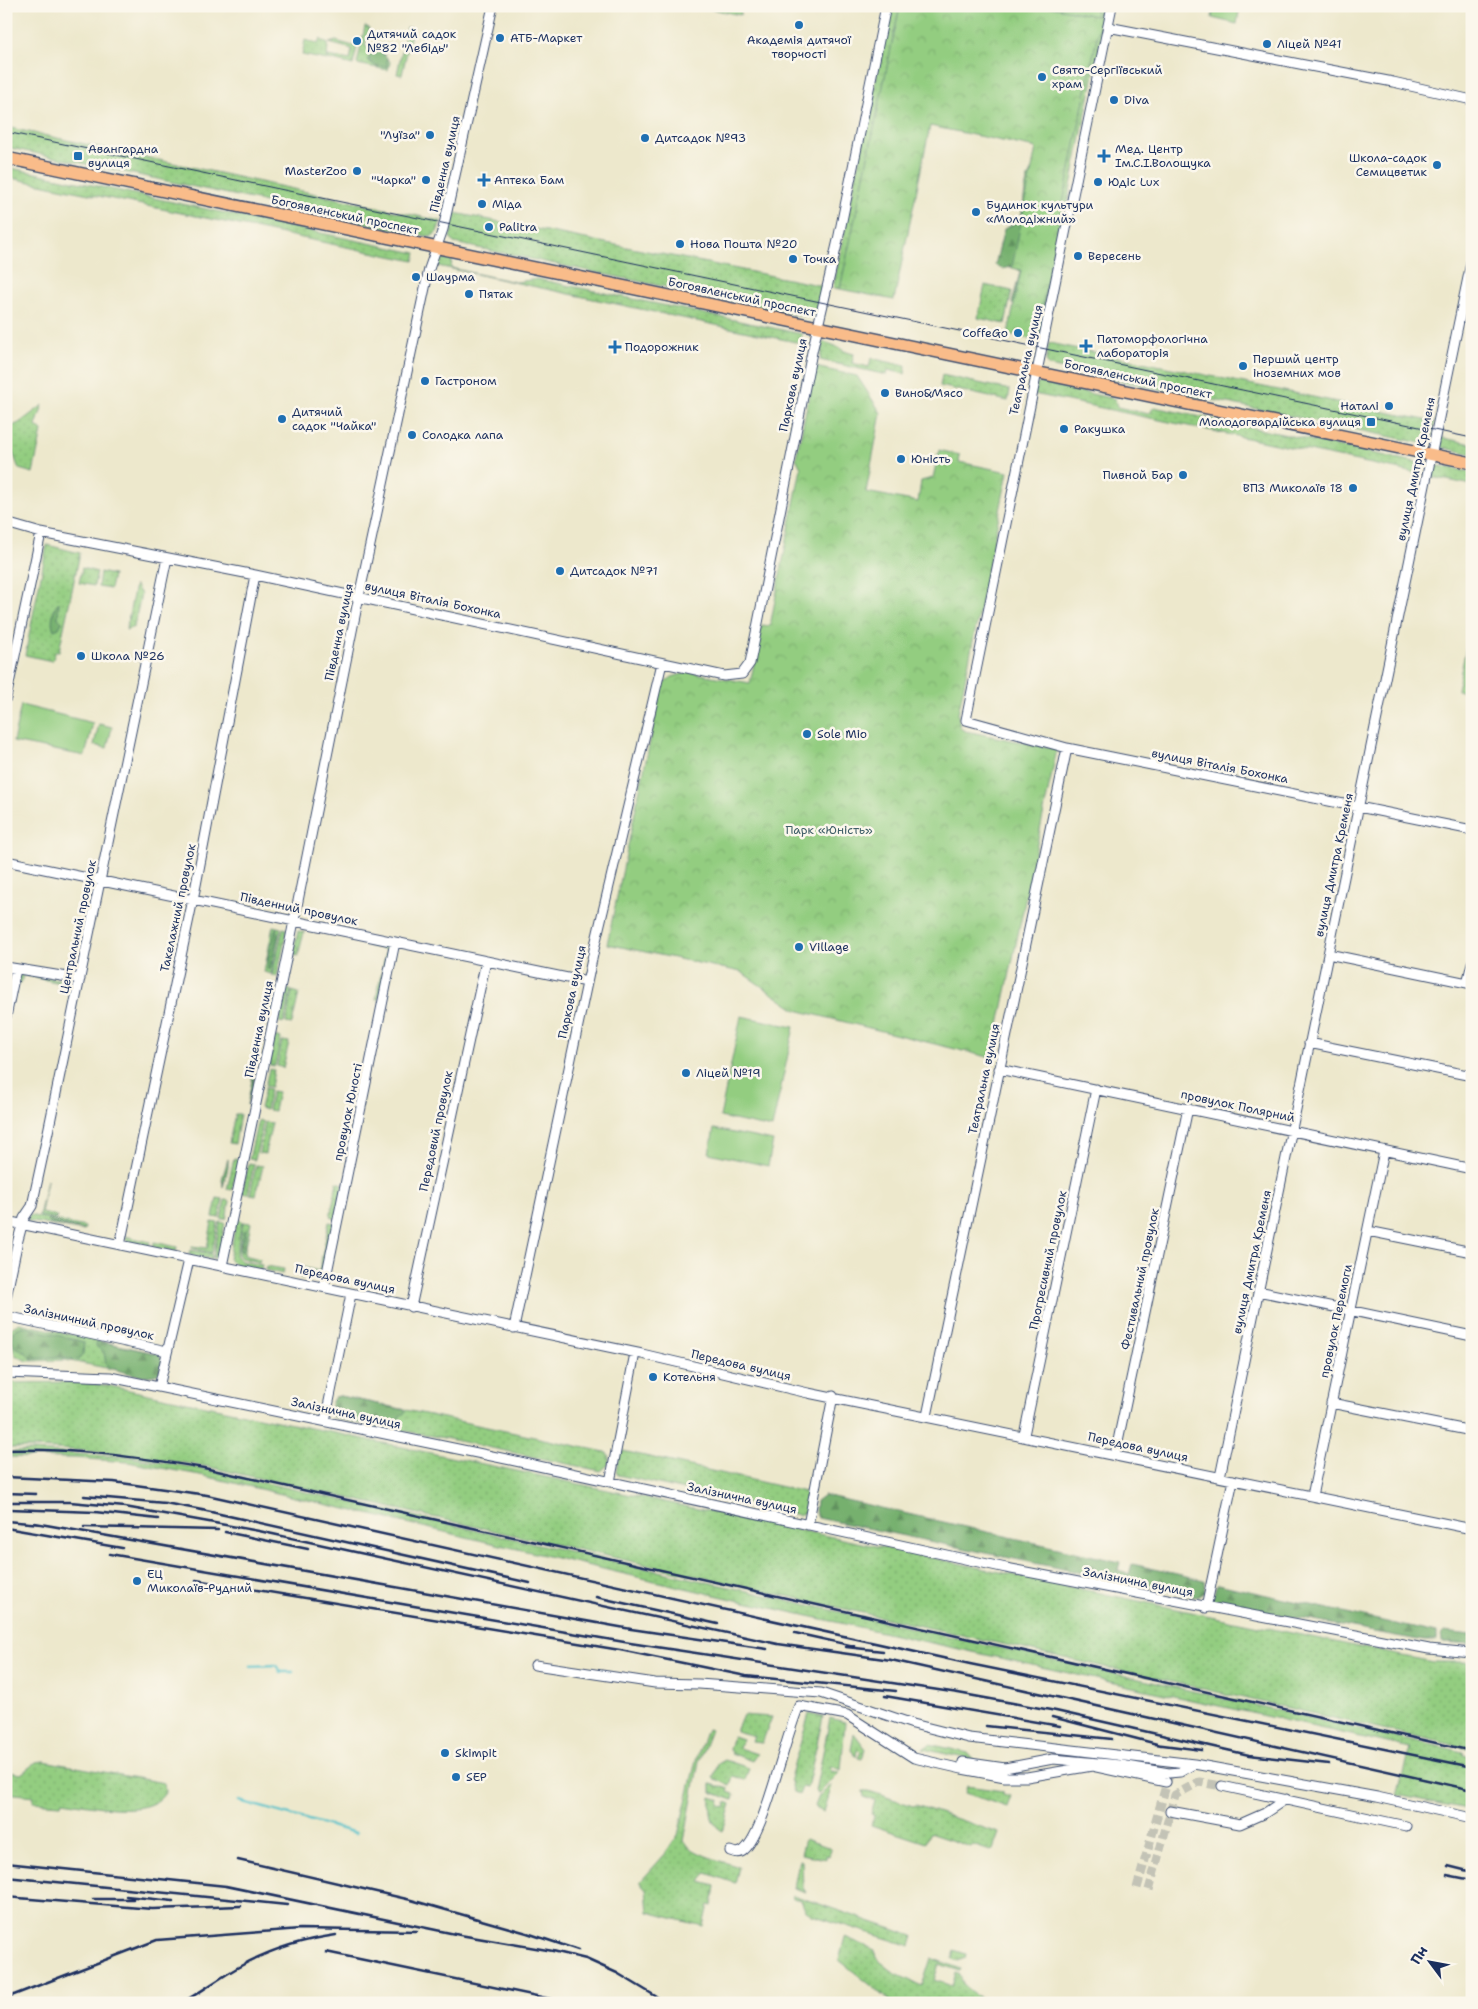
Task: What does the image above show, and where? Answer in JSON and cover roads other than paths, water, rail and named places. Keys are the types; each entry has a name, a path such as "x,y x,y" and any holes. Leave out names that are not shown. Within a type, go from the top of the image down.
{"main road":[{"name":"Богоявленський проспект","path":"6,158 1472,463"}],"street":[{"name":"Південна вулиця","path":"222,1266 428,269 443,229 493,6"},
{"name":"Паркова вулиця","path":"737,676 746,671 750,663 818,327 838,240 886,6"},
{"name":"Театральна вулиця","path":"966,720 1112,6"},
{"path":"1108,27 1392,82 1472,100"},
{"name":"вулиця Дмитра Кременя","path":"1220,1477 1472,258"},
{"name":"вулиця Віталія Бохонка","path":"6,523 41,532 359,597 724,676 737,676"},
{"path":"6,698 41,532"},
{"name":"Центральний провулок","path":"6,1298 22,1224 32,1206 167,558"},
{"name":"Такелажний провулок","path":"120,1245 192,900 254,575"},
{"name":"Паркова вулиця","path":"514,1328 587,982 662,663"},
{"name":"вулиця Віталія Бохонка","path":"966,720 1067,748 1472,830"},
{"name":"Театральна вулиця","path":"927,1416 1067,748"},
{"name":"Південний провулок","path":"6,861 587,982"},
{"name":"провулок Юності","path":"324,1287 395,942"},
{"path":"1328,954 1470,984 1472,963"},
{"name":"Передовий провулок","path":"411,1306 486,961"},
{"path":"6,967 80,979"},
{"path":"6,1017 16,969"},
{"path":"1310,1043 1472,1076"},
{"name":"провулок Полярний","path":"999,1069 1472,1169"},
{"name":"Прогресивний провулок","path":"1024,1435 1096,1089"},
{"name":"Фестивальний провулок","path":"1115,1455 1188,1108"},
{"name":"провулок Перемоги","path":"1312,1496 1384,1151"},
{"name":"Передова вулиця","path":"6,1221 635,1353 732,1376 1472,1529"},
{"path":"1368,1231 1472,1252"},
{"path":"159,1387 189,1260"},
{"path":"1258,1291 1472,1336"},
{"path":"325,1421 351,1294"},
{"name":"Залізничний провулок","path":"6,1316 167,1351"},
{"path":"610,1482 635,1353"},
{"path":"6,1362 7,1373"},
{"name":"Залізнична вулиця","path":"7,1373 110,1377 325,1421 1006,1568 1206,1608 1430,1649 1472,1653"},
{"path":"808,1525 832,1396"},
{"path":"1331,1403 1472,1431"},
{"path":"1206,1608 1233,1480"},
{"path":"535,1665 655,1684 699,1684 821,1693 913,1724 969,1738 1194,1764 1377,1797 1472,1818"},
{"path":"730,1851 737,1853 743,1851 757,1831 799,1706 847,1715 914,1758 962,1769 1005,1777 1027,1777 1092,1766 1166,1782"},
{"path":"963,1762 1005,1768 1053,1759 1121,1765 1169,1773 1180,1772 1194,1764"},
{"path":"1222,1786 1406,1826"},
{"path":"1170,1811 1240,1824 1286,1799"}],"waterway":[{"path":"250,1666 276,1665 280,1672 293,1672"},
{"path":"239,1801 356,1833"}],"tunnel":[{"path":"1137,1888 1173,1761"},
{"path":"1149,1890 1175,1795 1199,1782 1222,1786"}],"tram line":[{"path":"6,132 1472,438"}],"railway":[{"path":"6,1450 56,1450 105,1454 204,1468 1472,1751"},
{"path":"6,1477 114,1482 207,1495 970,1664 1472,1767"},
{"path":"6,1493 36,1494"},
{"path":"84,1496 165,1503 202,1510 530,1583"},
{"path":"6,1502 70,1502 125,1507 259,1531 778,1644 891,1660 1472,1790"},
{"path":"9,1509 95,1512 158,1519"},
{"path":"6,1521 41,1524"},
{"path":"35,1523 631,1629 767,1649"},
{"path":"84,1527 218,1530"},
{"path":"6,1528 122,1548"},
{"path":"225,1532 308,1549"},
{"path":"110,1554 630,1643 958,1693 1056,1711 1249,1755 1329,1764"},
{"path":"196,1580 620,1650 746,1676 896,1691"},
{"path":"596,1597 718,1624"},
{"path":"795,1633 854,1646"},
{"path":"846,1647 883,1651"},
{"path":"885,1696 1060,1726"},
{"path":"1052,1717 1161,1745"},
{"path":"986,1726 1112,1739"},
{"path":"1155,1744 1202,1750"},
{"path":"238,1860 411,1900 527,1933 578,1950"},
{"path":"6,1863 226,1886 460,1935 553,1951 586,1959 617,1973 667,2003"},
{"path":"1448,1866 1472,1872"},
{"path":"1447,1875 1472,1880"},
{"path":"6,1877 287,1905"},
{"path":"126,1896 173,1901"},
{"path":"6,1897 152,1909 241,1906"},
{"path":"93,1899 133,1899"},
{"path":"6,1998 157,1940 300,1929 417,1931"},
{"path":"181,2003 260,1956 297,1943 336,1935"},
{"path":"326,1952 570,2003"},
{"path":"219,2000 232,2003"}],"place":[{"name":"Академія дитячої творчості","path":"799,25"},
{"name":"АТБ-Маркет","path":"500,38"},
{"name":"Дитячий садок №82 \"Лебідь\"","path":"357,41"},
{"name":"Ліцей №41","path":"1267,44"},
{"name":"Свято-Сергіївський храм","path":"1042,77"},
{"name":"Diva","path":"1114,100"},
{"name":"\"Луїза\"","path":"430,135"},
{"name":"Дитсадок №93","path":"645,138"},
{"name":"Авангардна вулиця","path":"78,156"},
{"name":"Мед. Центр Ім.С.І.Волощука","path":"1104,156"},
{"name":"Школа-садок Семицветик","path":"1437,165"},
{"name":"MasterZoo","path":"357,171"},
{"name":"\"Чарка\"","path":"426,180"},
{"name":"Аптека Бам","path":"484,180"},
{"name":"Юдіс Lux","path":"1098,182"},
{"name":"Міда","path":"482,204"},
{"name":"Будинок культури «Молодіжний»","path":"976,212"},
{"name":"Palitra","path":"489,227"},
{"name":"Нова Пошта №20","path":"680,244"},
{"name":"Вересень","path":"1078,256"},
{"name":"Точка","path":"793,259"},
{"name":"Шаурма","path":"416,277"},
{"name":"Пятак","path":"469,294"},
{"name":"CoffeGo","path":"1018,333"},
{"name":"Патоморфологічна лабораторія","path":"1086,346"},
{"name":"Подорожник","path":"615,347"},
{"name":"Перший центр іноземних мов","path":"1243,366"},
{"name":"Гастроном","path":"425,381"},
{"name":"Вино&Мясо","path":"885,393"},
{"name":"Наталі","path":"1389,406"},
{"name":"Дитячий садок \"Чайка\"","path":"282,419"},
{"name":"Молодогвардійська вулиця","path":"1371,422"},
{"name":"Ракушка","path":"1064,429"},
{"name":"Солодка лапа","path":"412,435"},
{"name":"Юність","path":"901,459"},
{"name":"Пивной Бар","path":"1183,475"},
{"name":"ВПЗ Миколаїв 18","path":"1353,488"},
{"name":"Дитсадок №71","path":"560,571"},
{"name":"Школа №26","path":"81,656"},
{"name":"Sole Mio","path":"807,734"},
{"name":"Village","path":"799,947"},
{"name":"Ліцей №19","path":"686,1073"},
{"name":"Котельня","path":"653,1377"},
{"name":"ЕЦ Миколаїв-Рудний","path":"137,1581"},
{"name":"Skimpit","path":"445,1753"},
{"name":"SEP","path":"456,1777"}],"park label":[{"name":"Парк «Юність»","path":"829,830"}]}
